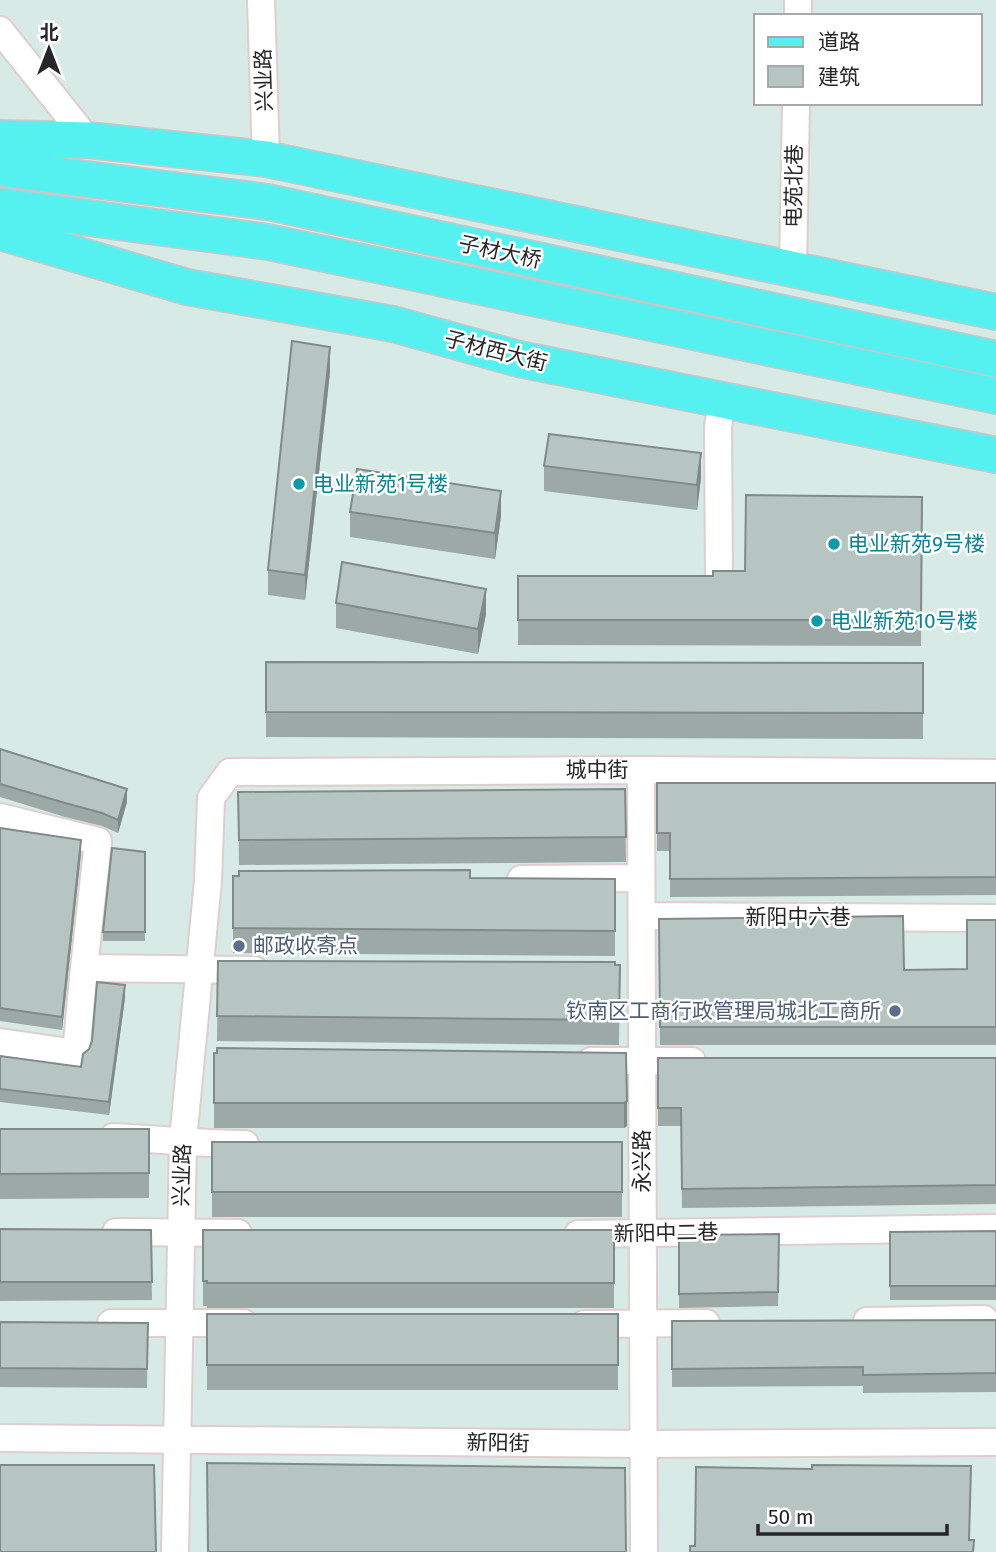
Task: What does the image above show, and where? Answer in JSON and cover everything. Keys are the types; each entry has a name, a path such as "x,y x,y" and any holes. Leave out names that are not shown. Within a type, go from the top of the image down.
{"main road":[{"path":"0,138 88,140 266,159 996,312"},
{"name":"子材大桥","path":"0,167 268,202 996,359"},
{"name":"子材大桥","path":"0,206 268,242 996,396"},
{"name":"子材西大街","path":"0,232 187,287 393,324 519,359 996,455"}],"street":[{"name":"兴业路","path":"261,0 266,159"},
{"path":"0,30 88,140"},
{"name":"电苑北巷","path":"793,269 796,105"},
{"path":"719,577 718,427 722,400"},
{"name":"城中街","path":"211,798 230,772 641,769 996,773"},
{"name":"永兴路","path":"641,769 644,1552"},
{"name":"兴业路","path":"175,1552 183,1140 198,970 221,881 211,798"},
{"path":"0,817 98,841 76,1053 0,1042"},
{"path":"503,879 641,878"},
{"name":"新阳中六巷","path":"642,916 996,918"},
{"path":"84,968 281,970"},
{"path":"613,972 641,972"},
{"path":"190,1057 218,1058"},
{"path":"573,1060 710,1061"},
{"path":"91,1136 183,1140 196,1144 275,1144"},
{"path":"615,1145 642,1146"},
{"name":"新阳中二巷","path":"559,1234 996,1228"},
{"path":"97,1232 265,1233"},
{"path":"836,1321 984,1319"},
{"path":"83,1323 275,1323"},
{"path":"561,1324 726,1323"},
{"name":"新阳街","path":"0,1438 644,1444 996,1442"}],"building":[{"name":"电业新苑1号楼","path":"292,341 330,347 305,575 268,570"},
{"path":"549,434 701,453 697,485 544,466"},
{"path":"357,469 501,491 495,533 350,512"},
{"path":"746,495 922,497 921,620 518,620 518,576 713,576 713,571 745,571"},
{"path":"342,562 486,589 478,629 336,603"},
{"path":"266,662 923,663 923,713 266,712"},
{"path":"0,749 127,789 118,820 0,784"},
{"path":"657,783 996,783 996,877 670,879 670,833 657,833"},
{"path":"625,789 626,837 239,840 238,792"},
{"path":"0,828 81,840 62,1017 0,1008"},
{"path":"112,848 145,852 145,932 103,932"},
{"path":"470,870 470,878 615,879 615,931 233,928 233,876 239,876 239,871"},
{"path":"903,916 904,970 967,969 967,920 996,920 996,1027 660,1027 659,919"},
{"path":"218,961 615,962 615,965 620,965 619,1020 217,1016"},
{"path":"97,982 125,985 109,1102 0,1089 0,1056 81,1067 83,1054 92,1041"},
{"path":"217,1048 626,1053 627,1101 214,1103 214,1053 217,1053"},
{"path":"658,1058 996,1058 996,1185 682,1189 681,1108 658,1108"},
{"path":"0,1129 149,1129 149,1173 0,1174"},
{"path":"212,1142 622,1142 622,1192 212,1192"},
{"path":"0,1229 151,1230 152,1282 0,1282"},
{"path":"203,1230 614,1230 614,1283 207,1283 203,1281"},
{"path":"996,1231 996,1286 890,1286 890,1232"},
{"path":"779,1234 778,1292 679,1294 679,1235"},
{"path":"207,1314 618,1314 618,1365 207,1365"},
{"path":"996,1320 996,1373 863,1375 863,1367 672,1369 672,1321"},
{"path":"0,1322 148,1323 147,1369 0,1368"},
{"path":"207,1463 625,1468 626,1552 208,1552"},
{"path":"0,1465 154,1465 156,1552 0,1552"},
{"path":"812,1465 971,1466 969,1540 974,1540 973,1552 690,1552 690,1546 695,1546 696,1467 812,1469"}],"place":[{"name":"电业新苑1号楼","path":"299,484"},
{"name":"电业新苑9号楼","path":"834,544"},
{"name":"电业新苑10号楼","path":"817,621"},
{"name":"邮政收寄点","path":"239,946"},
{"name":"钦南区工商行政管理局城北工商所","path":"895,1011"}]}
